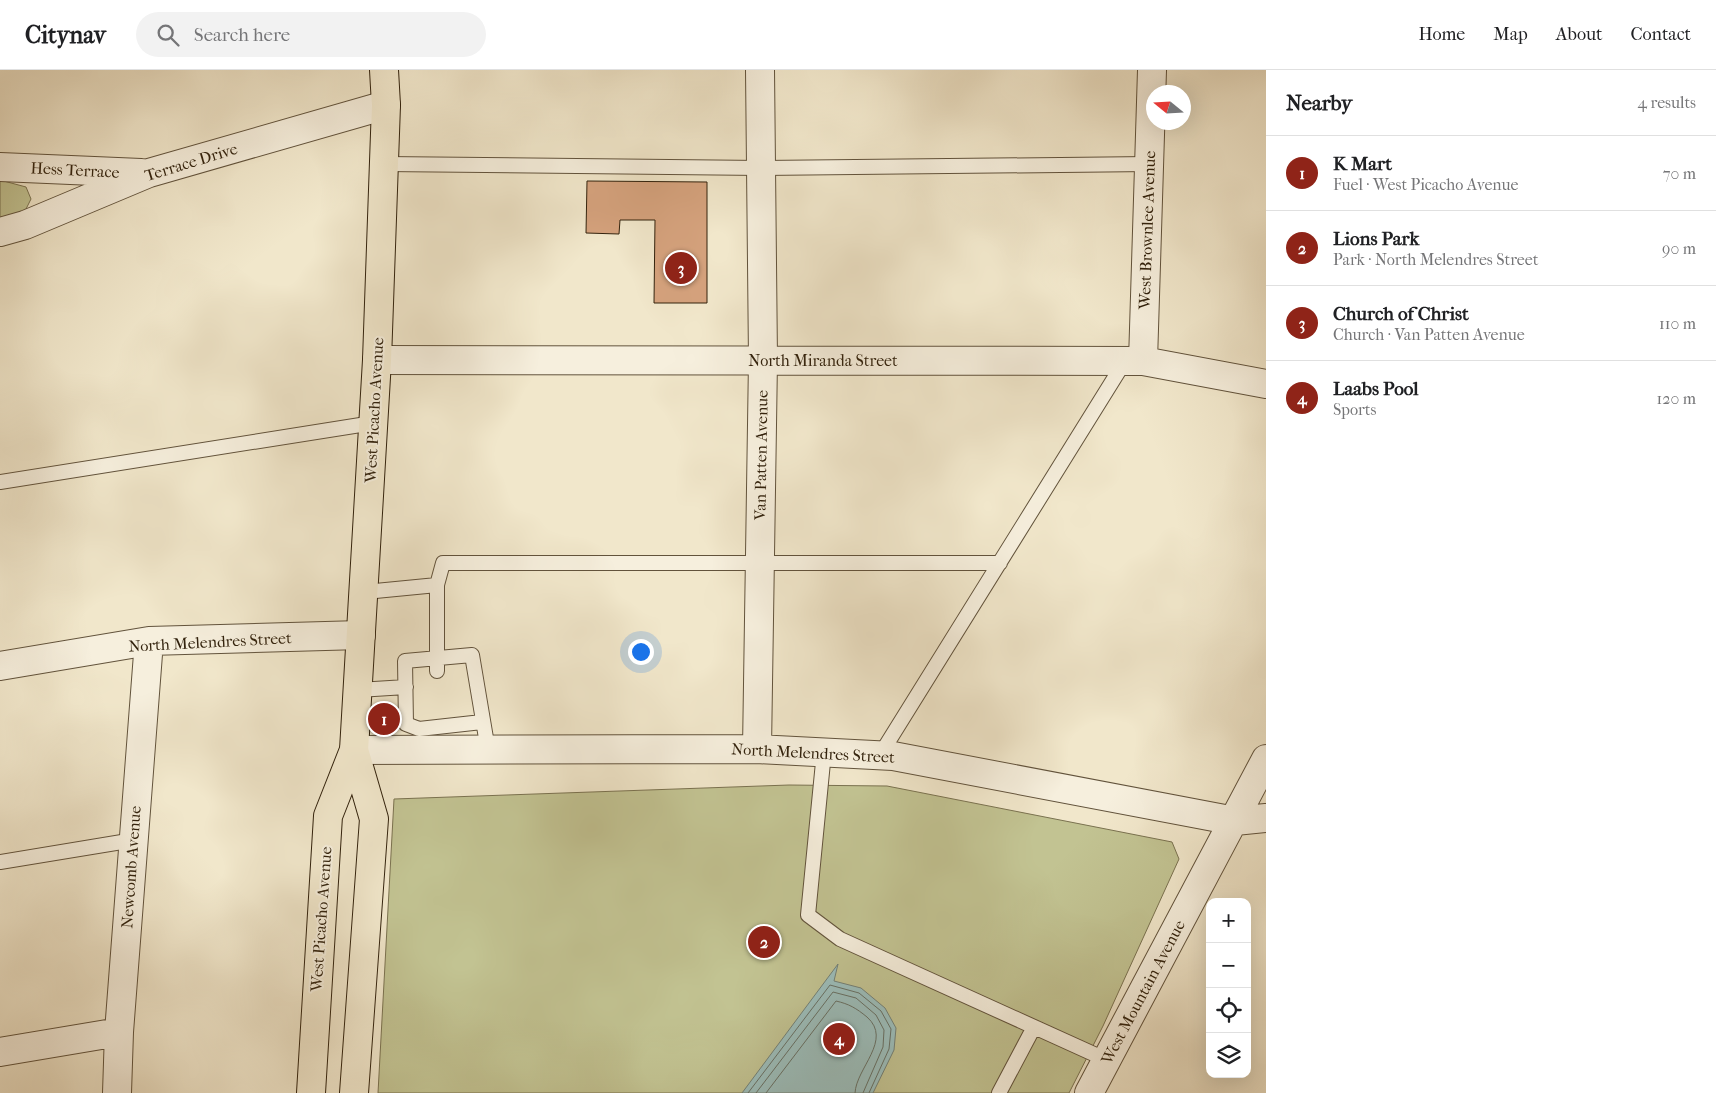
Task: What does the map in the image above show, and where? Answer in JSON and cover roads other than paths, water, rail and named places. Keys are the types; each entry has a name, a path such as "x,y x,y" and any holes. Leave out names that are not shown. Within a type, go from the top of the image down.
{"main road":[{"name":"West Picacho Avenue","path":"311,1093 328,816 354,750 365,592 377,360 386,106 384,70"},
{"name":"West Picacho Avenue","path":"354,750 374,820 354,1093"}],"street":[{"name":"Van Patten Avenue","path":"757,749 763,360 760,70"},
{"name":"West Brownlee Avenue","path":"1134,361 1150,164 1152,70"},
{"name":"Terrace Drive","path":"0,232 25,224 149,173 386,106"},
{"name":"Hess Terrace","path":"0,167 149,173"},
{"name":"North Miranda Street","path":"377,360 1134,361 1266,384"},
{"name":"North Melendres Street","path":"0,666 149,641 361,635"},
{"name":"Newcomb Avenue","path":"117,1093 119,1032 149,641"},
{"name":"North Melendres Street","path":"354,750 443,730 488,750 757,749 880,755 1235,820 1266,818"},
{"name":"West Mountain Avenue","path":"1089,1093 1266,759"},
{"path":"0,1052 119,1032"}],"lane":[{"path":"384,164 761,168 1150,164"},
{"path":"880,755 1000,563 1134,361"},
{"path":"0,482 373,423"},
{"path":"436,665 437,585 443,563 1000,563"},
{"path":"365,592 437,585"},
{"path":"482,722 443,730 419,729 406,724 405,661 436,665 472,655 488,750"},
{"path":"358,690 406,687"},
{"path":"824,752 808,915 840,939 1107,1060"},
{"path":"0,862 134,840"},
{"path":"999,1093 1034,1027"}],"water":[{"path":"838,964 834,981 861,988 885,1008 896,1028 894,1050 873,1093 742,1093"}],"place":[{"name":"Church of Christ","path":"681,268"},
{"name":"K Mart","path":"384,719"},
{"name":"Lions Park","path":"764,942"},
{"name":"Laabs Pool","path":"839,1039"}]}
